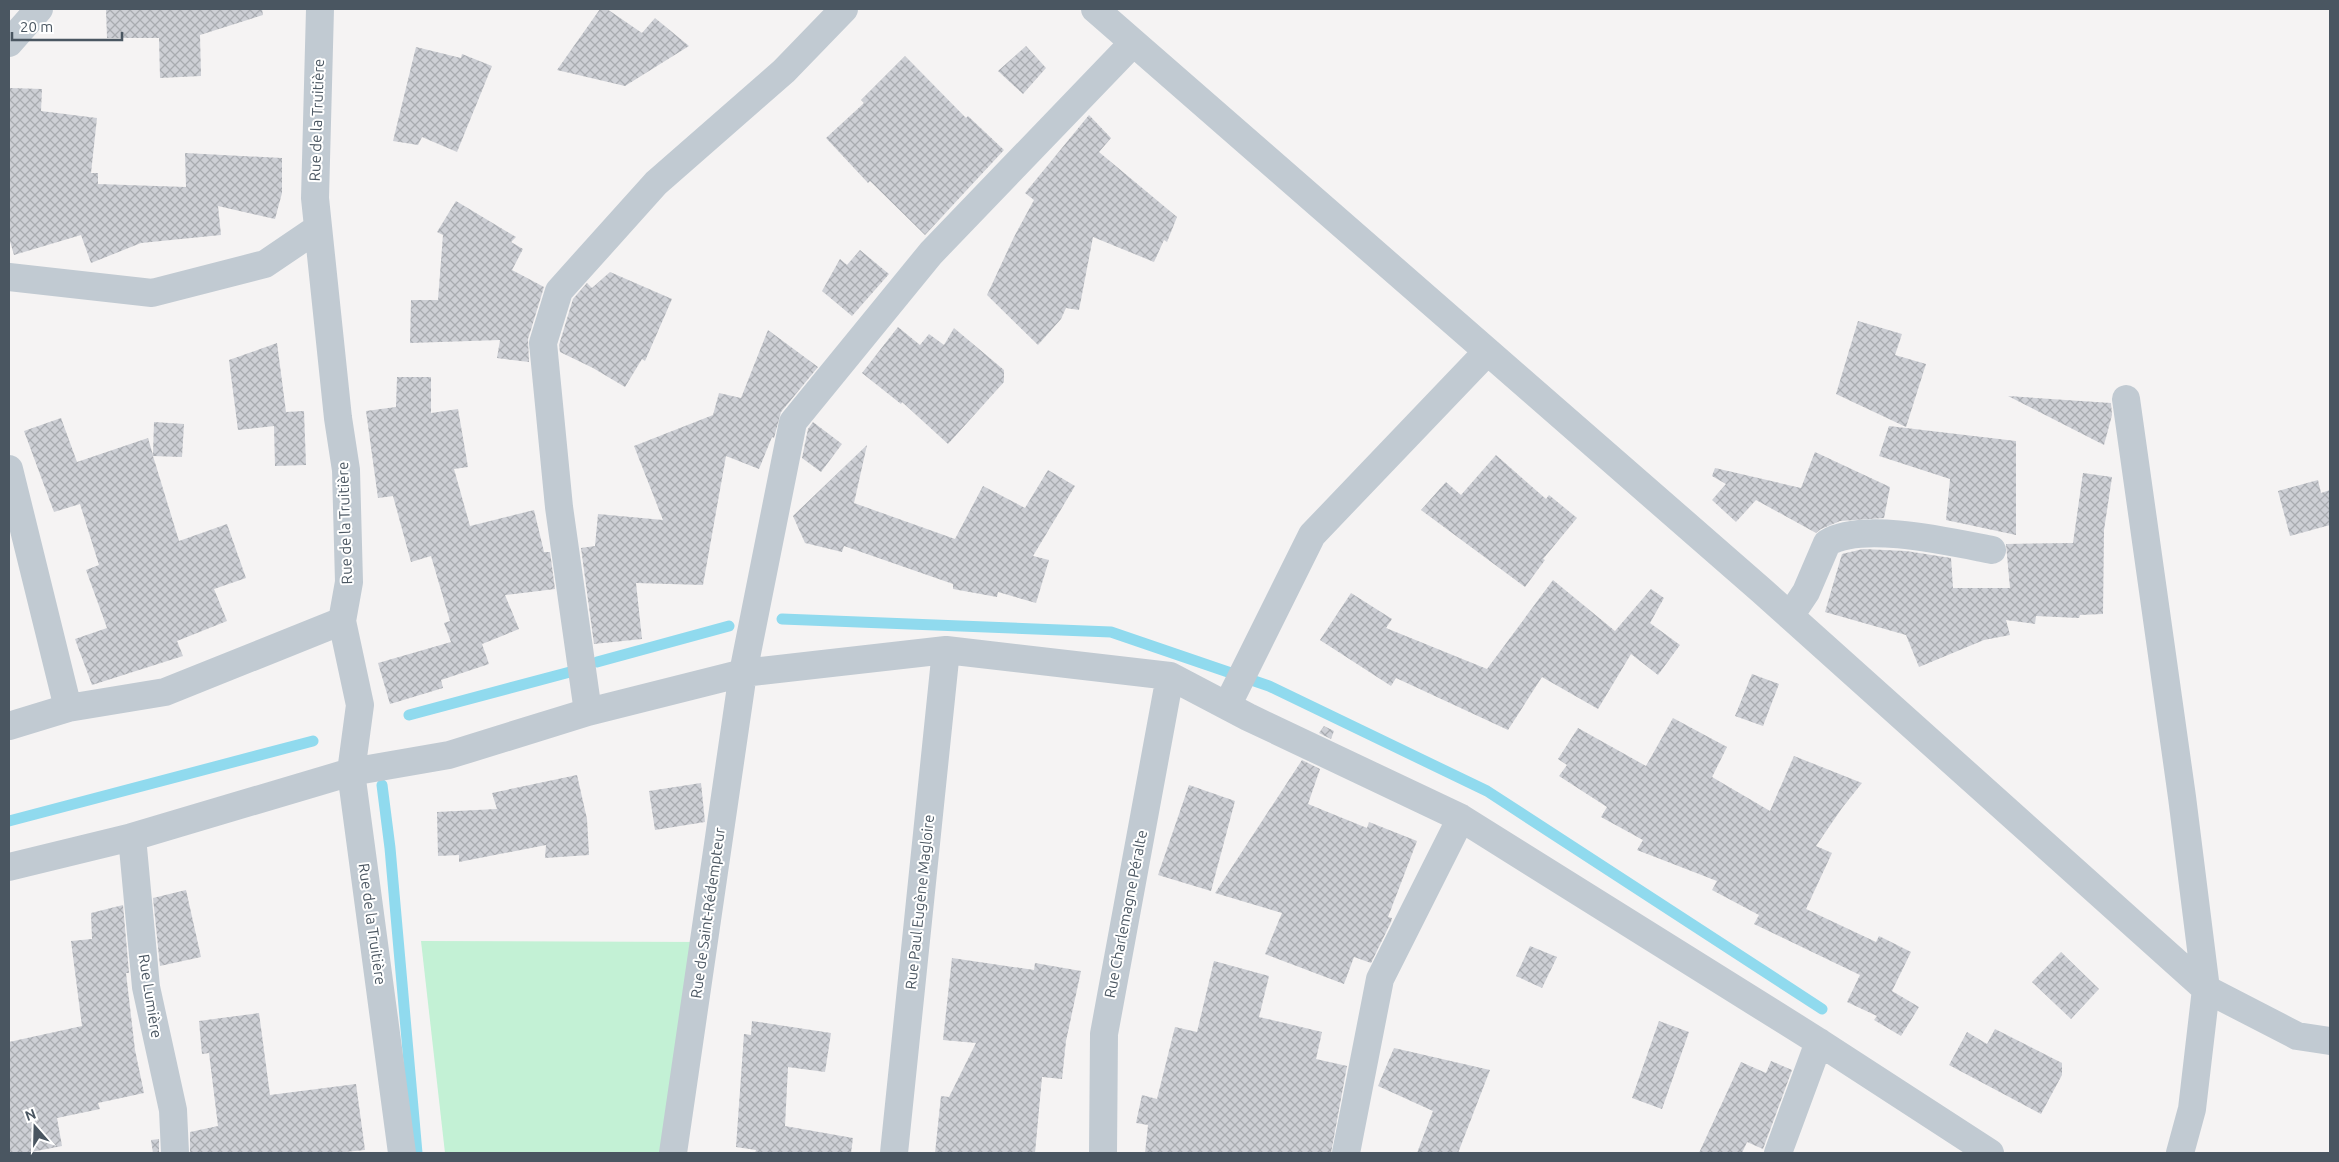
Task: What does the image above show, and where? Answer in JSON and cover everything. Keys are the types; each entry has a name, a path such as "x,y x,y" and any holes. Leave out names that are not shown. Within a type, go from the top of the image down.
{"street":[{"path":"9,43 39,9"},
{"name":"Rue de la Truitière","path":"320,9 315,198 338,418 346,470 349,582 342,621 360,704 351,772 402,1153"},
{"path":"588,712 559,507 543,343 559,291 656,183 784,71 844,9"},
{"path":"1096,9 1790,616 2206,989 2297,1036 2330,1041"},
{"name":"Rue de Saint-Rédempteur","path":"672,1153 743,673 792,422 931,253 1133,43"},
{"path":"9,277 152,293 265,264 318,228"},
{"path":"1227,706 1312,535 1487,352"},
{"path":"2126,399 2182,797 2206,989 2192,1109 2180,1153"},
{"path":"9,469 68,708"},
{"path":"1790,616 1806,592 1827,543 1844,535 1909,535 1992,550"},
{"path":"9,726 68,708 166,692 342,621"},
{"path":"9,867 132,837 351,772 449,755 588,712 743,673 946,650 1170,676 1227,706 1461,818 1820,1042 1974,1149"},
{"name":"Rue Paul Eugène Magloire","path":"894,1153 946,650"},
{"name":"Rue Charlemagne Péralte","path":"1103,1153 1104,1034 1170,676"},
{"path":"1346,1153 1380,979 1461,818"},
{"name":"Rue Lumière","path":"132,837 146,987 173,1110 175,1153"},
{"path":"1778,1153 1820,1042"}],"green space":[{"path":"421,941 702,942 673,1153 445,1153"}],"building":[{"path":"106,9 262,9 263,15 200,35 201,76 160,78 159,38 107,38"},
{"path":"600,9 607,9 642,33 655,18 689,46 625,86 557,70"},
{"path":"1026,46 1046,68 1023,94 998,71"},
{"path":"416,47 461,58 462,54 492,66 457,152 422,137 418,145 393,141"},
{"path":"905,56 966,118 968,116 1004,150 925,235 870,181 868,183 826,138 864,103 861,100"},
{"path":"10,88 42,89 41,111 97,118 91,173 98,173 98,184 186,187 185,153 282,158 282,193 275,219 218,206 221,235 141,243 91,263 81,235 14,255 9,238"},
{"path":"1089,115 1111,138 1099,152 1177,217 1167,242 1164,240 1154,262 1093,237 1079,310 1066,308 1061,319 1038,345 987,295 1014,237 1034,200 1025,193"},
{"path":"456,201 516,237 511,242 523,249 512,270 544,287 528,339 529,362 497,358 500,340 410,343 411,300 438,300 443,235 437,232"},
{"path":"860,250 889,274 852,316 822,291 840,259 847,265"},
{"path":"610,272 672,299 645,361 642,359 625,387 593,368 560,352 559,345 573,299 587,283 592,288"},
{"path":"1858,321 1902,334 1895,355 1926,364 1906,427 1836,394"},
{"path":"898,327 920,345 929,334 944,345 954,328 1004,370 1004,382 948,444 902,402 901,404 862,373"},
{"path":"768,330 818,367 781,412 774,438 772,437 759,469 726,456 703,585 636,583 642,639 594,644 581,548 595,546 598,514 663,520 634,446 713,415 719,393 741,398"},
{"path":"277,343 286,412 304,411 306,465 275,466 274,426 238,430 229,360"},
{"path":"397,377 431,377 431,413 458,409 468,467 454,469 470,526 534,510 544,552 550,552 555,589 505,595 519,629 482,644 489,664 441,680 443,688 390,704 378,663 451,642 444,623 450,621 431,556 411,562 393,496 378,498 366,411 396,407"},
{"path":"2008,396 2111,403 2112,415 2104,445"},
{"path":"61,418 77,462 148,438 153,455 154,422 184,424 182,457 153,456 179,541 227,524 246,578 214,589 227,621 177,641 183,656 92,685 75,639 107,628 86,570 99,565 80,504 54,512 24,431"},
{"path":"813,422 842,444 821,472 802,458 808,429"},
{"path":"1889,426 2016,441 2016,535 1946,520 1950,479 1879,456"},
{"path":"867,445 854,503 955,539 983,486 1025,508 1048,470 1075,486 1033,556 1049,560 1036,603 998,592 997,597 953,589 953,584 844,546 842,552 805,543 793,516"},
{"path":"1815,452 1890,487 1884,518 1840,521 1816,533 1756,500 1736,522 1712,500 1726,484 1712,476 1715,468 1801,488"},
{"path":"1496,455 1546,499 1549,495 1577,518 1543,559 1545,560 1525,587 1421,510 1446,482 1461,495"},
{"path":"2083,473 2112,477 2104,530 2103,614 2080,615 2079,618 2036,616 2035,624 2006,620 2010,635 1984,640 1919,667 1906,635 1825,612 1842,554 1863,549 1906,551 1951,558 1953,588 2010,588 2006,544 2073,543"},
{"path":"2318,480 2321,493 2330,490 2330,525 2290,536 2278,491"},
{"path":"1553,580 1615,631 1651,589 1664,598 1650,623 1680,645 1658,675 1631,654 1598,709 1542,677 1508,730 1396,678 1391,686 1320,640 1351,593 1392,619 1386,628 1487,669"},
{"path":"1752,674 1779,684 1763,726 1735,716"},
{"path":"1673,718 1727,747 1712,777 1770,811 1794,756 1862,783 1816,846 1832,853 1806,909 1876,942 1879,936 1911,952 1892,991 1919,1007 1901,1036 1874,1020 1877,1016 1847,1002 1860,975 1754,924 1759,915 1712,890 1717,881 1637,850 1643,840 1601,817 1607,807 1559,776 1567,765 1558,759 1578,728 1646,766"},
{"path":"1324,726 1334,731 1331,739 1319,733"},
{"path":"1302,760 1320,769 1308,804 1367,828 1369,822 1417,841 1388,917 1392,918 1391,922 1371,963 1354,957 1344,984 1265,954 1282,913 1215,893"},
{"path":"577,775 587,819 589,855 545,858 546,845 459,862 459,855 438,856 437,812 497,809 492,793"},
{"path":"701,783 705,822 655,830 649,791"},
{"path":"1189,785 1235,801 1211,891 1158,875"},
{"path":"186,890 201,957 160,966 153,898"},
{"path":"123,905 129,973 126,973 135,1050 144,1093 98,1103 100,1109 57,1118 62,1146 26,1153 9,1153 9,1042 82,1026 71,941 92,939 91,913"},
{"path":"1530,946 1557,957 1542,988 1516,976"},
{"path":"2061,952 2099,989 2071,1019 2032,982"},
{"path":"952,958 1034,970 1035,963 1081,971 1066,1041 1062,1079 1042,1077 1035,1153 935,1153 941,1096 949,1097 976,1043 943,1040"},
{"path":"1214,961 1269,976 1259,1017 1322,1032 1316,1059 1347,1066 1331,1153 1145,1153 1148,1125 1136,1123 1142,1095 1157,1099 1175,1027 1197,1032"},
{"path":"259,1013 270,1095 356,1084 365,1150 335,1153 190,1153 190,1132 218,1126 209,1053 202,1054 199,1021"},
{"path":"752,1021 831,1033 825,1072 788,1067 785,1126 853,1138 851,1153 755,1153 756,1150 736,1147 744,1034 751,1035"},
{"path":"1659,1021 1689,1032 1662,1109 1632,1098"},
{"path":"1995,1029 2062,1063 2062,1075 2041,1114 1949,1065 1967,1032 1987,1044"},
{"path":"1394,1048 1490,1070 1458,1153 1417,1153 1433,1111 1378,1086"},
{"path":"1771,1061 1792,1070 1763,1149 1747,1142 1742,1153 1699,1153 1741,1062 1766,1073"},
{"path":"159,1139 159,1153 153,1153 151,1140"}],"waterway":[{"path":"782,619 1111,632 1269,686 1487,791 1822,1009"},
{"path":"597,662 729,626"},
{"path":"409,715 570,672"},
{"path":"9,821 313,741"},
{"path":"382,785 390,848 417,1153"}]}
